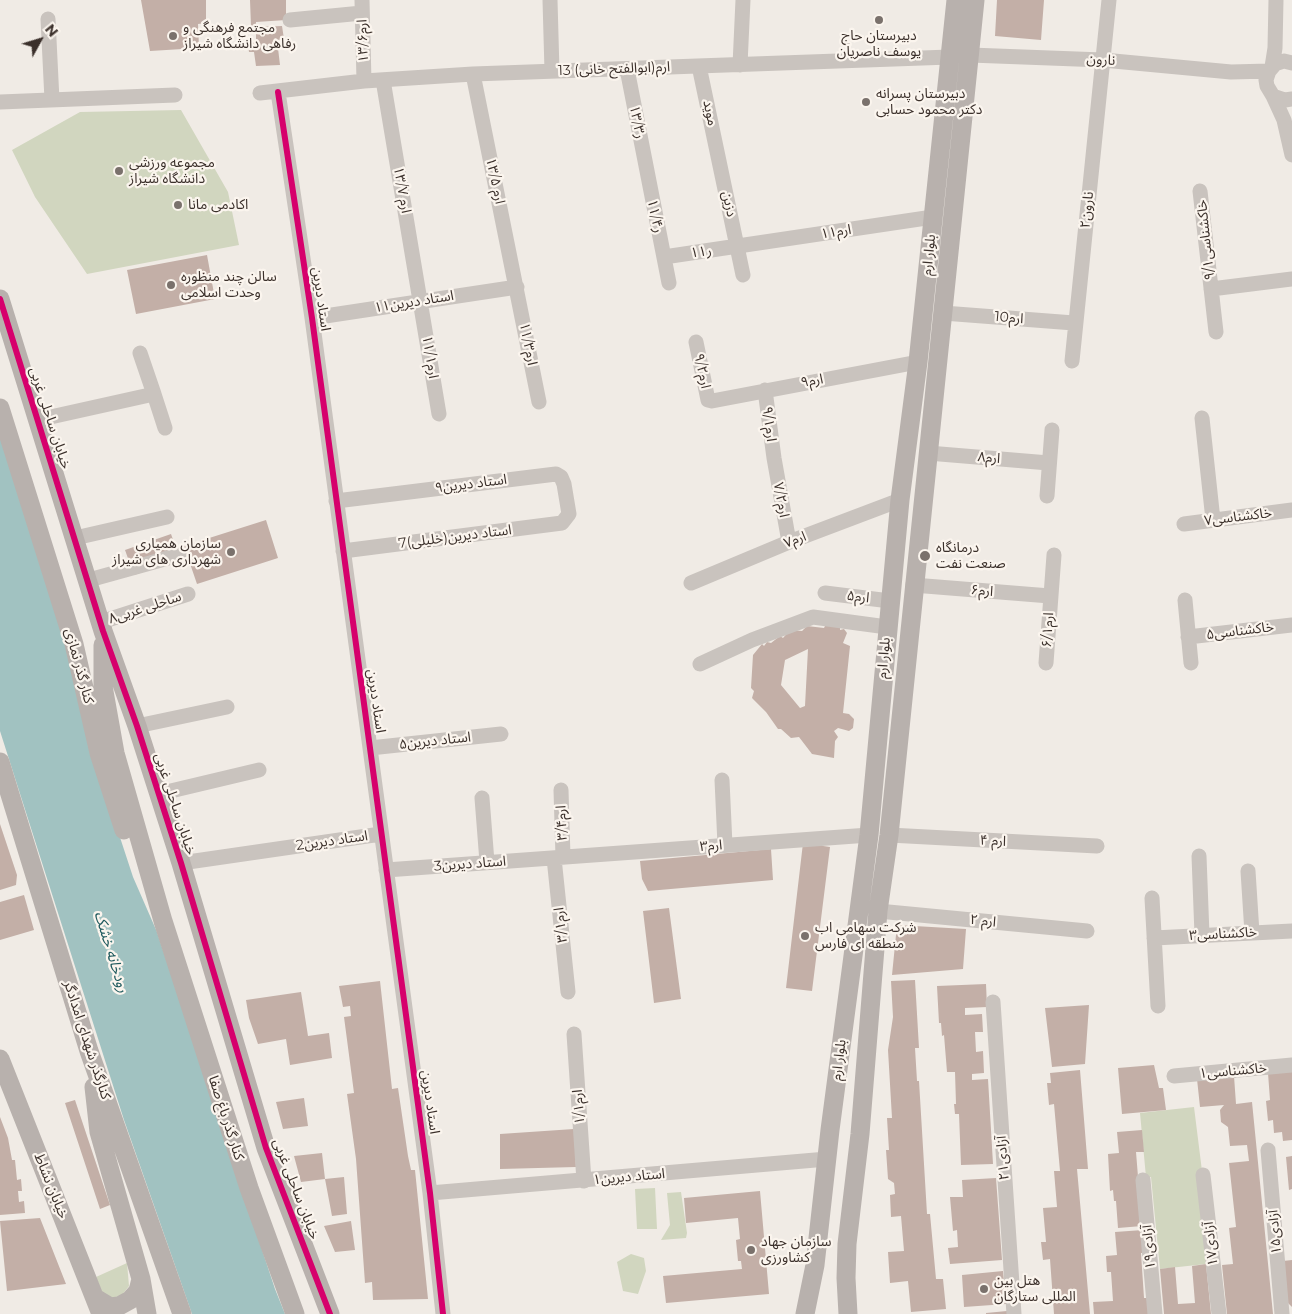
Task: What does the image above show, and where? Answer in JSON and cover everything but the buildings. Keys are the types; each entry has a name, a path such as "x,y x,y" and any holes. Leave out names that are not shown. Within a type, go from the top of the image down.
{"main road":[{"name":"بلوار ارم","path":"805,1313 815,1265 869,834 900,500 917,370 956,0"},
{"name":"بلوار ارم","path":"848,1314 847,1244 860,1134 878,911 889,835 913,585 975,0"},
{"name":"خیابان ساحلی غربی","path":"0,299 89,580 102,627 137,726 180,863 266,1148 330,1314"},
{"path":"917,370 936,381"},
{"name":"کنار گذر نمازی","path":"0,408 74,644 99,753 136,868 163,921"},
{"path":"102,627 103,686 115,753 163,921"},
{"name":"کنارگذر شهدای امدادگر","path":"0,762 89,1051 182,1314"},
{"name":"کنار گذر باغ صفا","path":"163,921 248,1188 295,1314"},
{"path":"89,1051 99,1132 141,1278 147,1314"},
{"name":"خیابان نشاط","path":"2,1068 98,1306"},
{"path":"98,1306 119,1306 130,1300 138,1291 141,1278"}],"street":[{"path":"550,0 552,71"},
{"path":"740,65 743,0"},
{"name":"نارون۲","path":"1072,361 1074,324 1109,0"},
{"path":"1270,80 1279,62 1292,62 1280,28 1276,0"},
{"path":"1276,0 1275,48 1270,80 1284,120 1292,155"},
{"path":"290,20 362,7"},
{"name":"۱۳/۶ارم","path":"362,7 364,81"},
{"path":"48,19 52,100"},
{"name":"نارون","path":"970,55 1103,60 1231,72 1270,80"},
{"name":"13 ارم(ابوالفتح خانی)","path":"260,93 364,81 473,74 950,58"},
{"name":"موید","path":"699,66 720,160"},
{"name":"۱۳/۳ر","path":"627,69 647,176"},
{"name":"۱۳/۵ ارم","path":"473,74 517,287"},
{"name":"۱۳/۷ ارم","path":"383,80 422,300"},
{"path":"1270,80 1285,100 1292,99"},
{"name":"استاد دیرین","path":"278,92 312,318 430,1193 443,1314"},
{"path":"0,102 175,95"},
{"name":"دزین","path":"720,160 743,274"},
{"name":"۱۱/۴ر","path":"647,176 669,283"},
{"name":"۹/۱خاکشناسی","path":"1200,191 1216,332"},
{"name":"ارم۱۱","path":"739,247 933,217"},
{"name":"۱۱ر","path":"664,256 739,247"},
{"path":"1211,289 1292,279"},
{"name":"استاد دیرین۱۱","path":"312,318 517,287"},
{"name":"۱۱/۳ارم","path":"517,287 539,402"},
{"name":"۱۱/۱ارم","path":"422,300 439,414"},
{"name":"ارم10","path":"943,313 1074,324"},
{"name":"۹/۲ارم","path":"696,342 708,400"},
{"path":"140,353 165,428"},
{"name":"ارم۹","path":"708,400 712,401 765,390 917,370"},
{"name":"۹/۱ارم","path":"765,390 774,458"},
{"path":"37,420 154,394"},
{"path":"1202,418 1214,520"},
{"path":"1047,496 1052,430"},
{"name":"ارم۸","path":"928,453 1049,463"},
{"name":"۷/۲ارم","path":"774,458 789,542"},
{"name":"استاد دیرین۹","path":"336,501 556,474 561,477 564,484 569,514 566,520"},
{"name":"ارم۷","path":"691,583 789,542 900,500"},
{"name":"خاکشناسی۷","path":"1184,524 1292,510"},
{"path":"75,538 167,517"},
{"name":"7استاد دیرین(خلیلی)","path":"343,551 562,524 566,520"},
{"path":"89,580 179,555"},
{"name":"۶/۱ارم","path":"1046,663 1054,555"},
{"name":"ارم۶","path":"913,585 1050,596"},
{"name":"ارم۵","path":"826,593 890,601"},
{"name":"ساحلی غربی۸","path":"102,627 188,594"},
{"path":"1184,600 1191,663"},
{"path":"700,664 752,640 813,617 887,628"},
{"name":"خاکشناسی۵","path":"1188,637 1292,625"},
{"path":"137,726 227,707"},
{"name":"استاد دیرین۵","path":"370,748 501,734"},
{"path":"158,794 259,770"},
{"path":"722,780 725,845"},
{"name":"۳/۴ارم","path":"558,857 561,790"},
{"path":"482,798 487,862"},
{"name":"2استاد دیرین","path":"180,863 381,834"},
{"name":"ارم۳","path":"558,857 869,834"},
{"name":"ارم ۴","path":"889,835 1097,846"},
{"path":"1199,856 1202,935"},
{"name":"3استاد دیرین","path":"386,870 558,857"},
{"name":"۳/۱ارم","path":"558,857 568,992"},
{"path":"1248,871 1252,933"},
{"path":"1152,898 1158,1006"},
{"name":"ارم ۲","path":"878,911 1087,931"},
{"name":"خاکشناسی۳","path":"1154,938 1292,931"},
{"name":"آزادی۲۱","path":"992,1002 1014,1314"},
{"name":"۱/۱ارم","path":"574,1034 584,1181"},
{"name":"خاکشناسی۱","path":"1174,1076 1292,1066"},
{"name":"آزادی۱۵","path":"1268,1150 1282,1314"},
{"name":"استاد دیرین۱","path":"430,1193 827,1159"},
{"name":"آزادی۱۷","path":"1203,1175 1219,1314"},
{"name":"آزادی۱۹","path":"1143,1180 1155,1314"}],"green space":[{"name":"مجموعه ورزشی دانشگاه شیراز","path":"181,110 228,192 239,245 87,274 35,197 12,150 80,112"},
{"path":"1194,1107 1202,1171 1206,1264 1160,1269 1151,1177 1146,1177 1140,1113"},
{"path":"655,1188 657,1229 637,1229 635,1189"},
{"path":"681,1192 687,1233 686,1238 661,1240 670,1225 667,1193"},
{"path":"631,1254 644,1258 646,1271 638,1294 623,1291 617,1262"},
{"path":"127,1263 129,1286 122,1295 111,1299 104,1297 96,1277"}],"water":[{"name":"رودخانه خشک","path":"0,436 68,652 91,749 133,877 157,932 275,1289 285,1314 192,1314 124,1120 0,731"}],"cycle path":[{"path":"278,92 312,318 430,1193 443,1314"},
{"path":"0,299 103,631 137,726 181,863 266,1148 330,1314"}],"place":[{"name":"دبیرستان حاج یوسف ناصریان","path":"879,20"},
{"name":"مجتمع فرهنگی و رفاهی دانشگاه شیراز","path":"173,36"},
{"name":"دبیرستان پسرانه دکتر محمود حسابی","path":"866,102"},
{"name":"مجموعه ورزشی دانشگاه شیراز","path":"119,171"},
{"name":"اکادمی مانا","path":"178,205"},
{"name":"سالن چند منظوره وحدت اسلامی","path":"171,285"},
{"name":"سازمان همیاری شهرداری های شیراز","path":"231,552"},
{"name":"درمانگاه صنعت نفت","path":"925,556"},
{"name":"شرکت سهامی اب منطقه ای فارس","path":"805,936"},
{"name":"سازمان جهاد کشاورزی","path":"751,1250"},
{"name":"هتل بین المللی ستارگان","path":"984,1289"}]}
